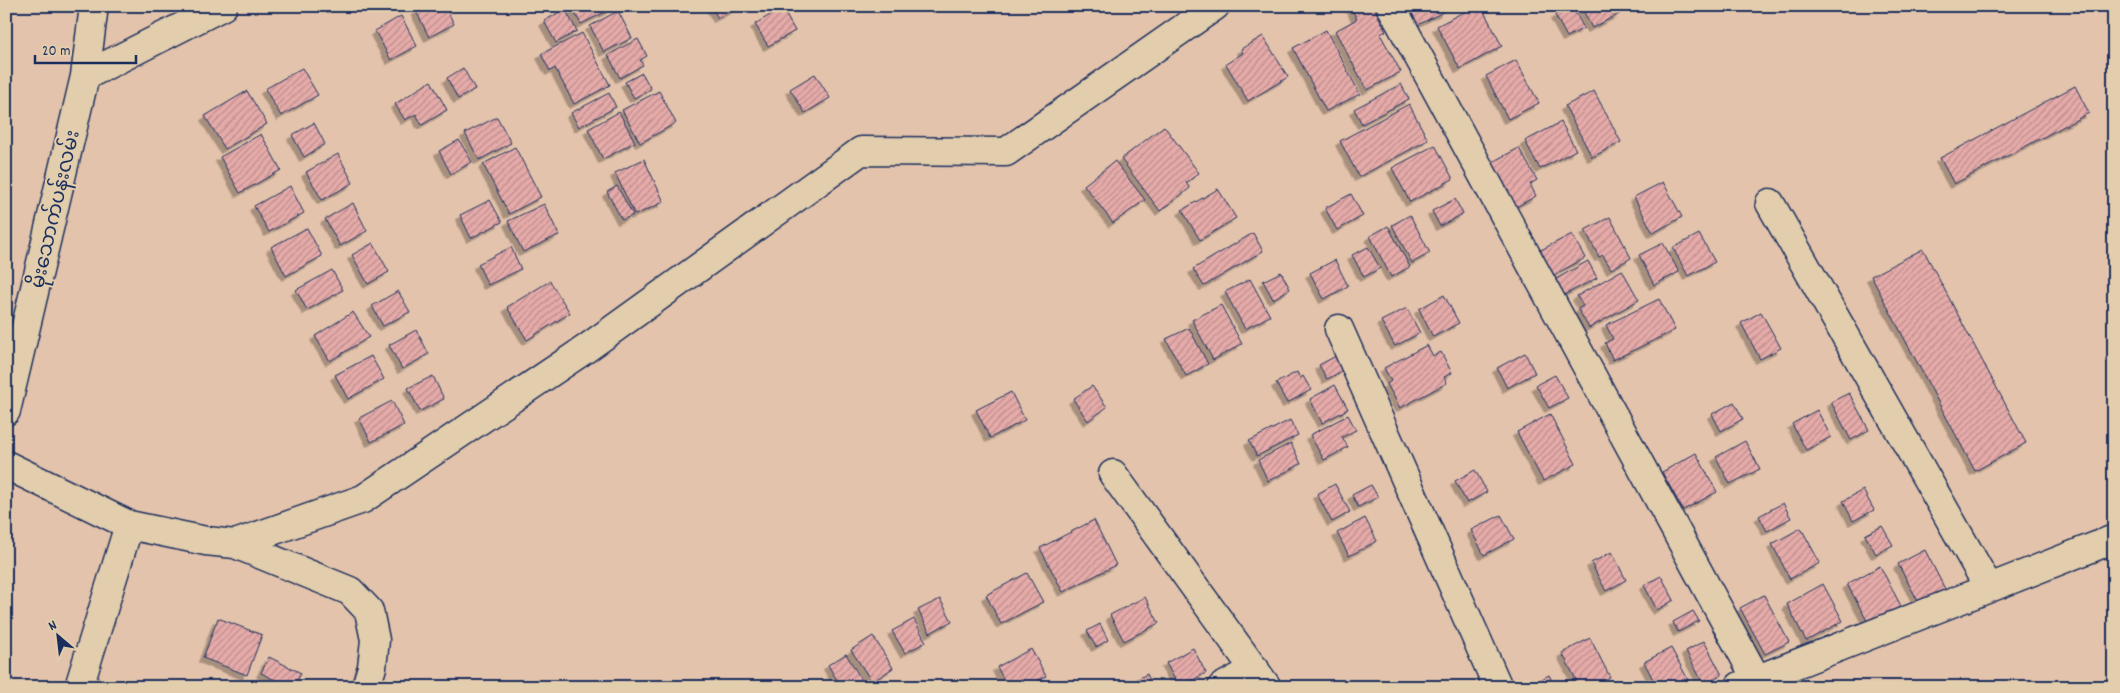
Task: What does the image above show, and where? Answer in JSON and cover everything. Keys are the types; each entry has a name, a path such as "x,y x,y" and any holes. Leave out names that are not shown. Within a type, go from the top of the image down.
{"street":[{"name":"မိုးသောက်ပန်းလမ်း","path":"6,412 85,76 94,6"},
{"path":"85,76 222,6"},
{"path":"234,544 363,499 587,348 861,151 1006,152 1215,6"},
{"path":"1391,6 1748,683 2114,539"},
{"path":"1770,203 1989,588"},
{"path":"1339,329 1498,687"},
{"path":"6,465 129,524 206,541 234,544 350,591 369,611 375,640 372,667 366,687"},
{"path":"1113,474 1261,678 1222,687"},
{"path":"79,687 129,524"}],"building":[{"path":"426,6 445,6 454,24 429,37 416,11"},
{"path":"571,6 609,6 611,9 581,24"},
{"path":"711,6 740,6 718,18"},
{"path":"1350,6 1373,6 1386,31 1380,34 1401,72 1367,90 1335,31 1357,19"},
{"path":"1405,6 1442,6 1445,11 1416,26"},
{"path":"1475,6 1481,6 1502,46 1460,69 1437,26"},
{"path":"1572,6 1584,28 1567,37 1555,15"},
{"path":"1581,6 1617,6 1621,13 1592,28"},
{"path":"782,8 795,31 768,46 755,24"},
{"path":"565,9 577,31 556,43 544,21"},
{"path":"618,11 632,38 604,52 590,26"},
{"path":"401,16 417,46 391,60 375,31"},
{"path":"1326,30 1360,94 1326,111 1293,48"},
{"path":"582,33 610,85 574,104 555,68 550,71 541,54"},
{"path":"1263,36 1288,77 1248,101 1226,64 1243,53 1241,49"},
{"path":"638,39 647,56 640,60 643,65 620,78 608,55"},
{"path":"1516,60 1539,103 1508,119 1486,76"},
{"path":"302,68 318,95 281,116 265,89"},
{"path":"463,68 475,89 458,99 447,78"},
{"path":"642,73 651,89 634,98 625,82"},
{"path":"815,74 830,98 805,113 790,89"},
{"path":"431,81 447,110 422,125 416,114 405,120 395,104"},
{"path":"1401,84 1409,99 1362,124 1354,109"},
{"path":"2075,86 2089,113 1954,184 1940,158"},
{"path":"247,91 267,124 225,149 205,116"},
{"path":"659,91 676,123 640,143 622,110"},
{"path":"1594,91 1621,142 1592,157 1565,106"},
{"path":"609,93 616,107 579,127 571,113"},
{"path":"1409,104 1428,140 1359,177 1340,141"},
{"path":"619,112 635,142 603,159 588,129"},
{"path":"497,117 511,143 479,160 465,133"},
{"path":"1561,122 1576,150 1540,169 1525,141"},
{"path":"314,123 325,144 304,157 292,135"},
{"path":"1164,126 1199,173 1186,183 1190,188 1160,211 1121,159"},
{"path":"261,134 281,170 240,193 220,157"},
{"path":"459,140 472,162 451,174 439,151"},
{"path":"1435,145 1453,179 1410,202 1392,168"},
{"path":"515,147 541,197 509,214 483,164"},
{"path":"1519,148 1537,180 1530,184 1536,196 1516,207 1492,162"},
{"path":"338,154 353,183 322,200 306,172"},
{"path":"644,159 664,202 635,215 615,173"},
{"path":"1115,161 1145,200 1113,223 1084,185"},
{"path":"1663,182 1682,217 1653,233 1634,197"},
{"path":"290,186 304,213 269,232 254,206"},
{"path":"617,186 633,215 622,220 607,192"},
{"path":"1218,189 1236,218 1200,240 1182,210"},
{"path":"1351,194 1363,216 1337,230 1325,208"},
{"path":"1455,199 1463,214 1440,226 1432,211"},
{"path":"490,200 502,222 471,238 460,215"},
{"path":"353,203 367,231 340,246 325,219"},
{"path":"544,204 559,235 523,252 508,221"},
{"path":"1410,215 1430,253 1412,263 1392,225"},
{"path":"1610,217 1631,258 1611,269 1603,255 1599,257 1585,230"},
{"path":"1388,226 1410,267 1391,277 1370,236"},
{"path":"307,228 322,256 286,276 271,247"},
{"path":"1253,233 1263,251 1204,286 1193,269"},
{"path":"1572,234 1585,258 1552,276 1539,251"},
{"path":"1699,234 1715,262 1688,276 1673,248"},
{"path":"373,243 389,272 368,284 352,255"},
{"path":"1663,243 1679,272 1654,285 1639,255"},
{"path":"511,247 521,269 488,285 478,264"},
{"path":"1368,247 1380,268 1364,277 1352,255"},
{"path":"1923,249 2026,443 1975,471 1871,276"},
{"path":"1335,260 1348,286 1324,299 1310,273"},
{"path":"1588,261 1597,278 1562,296 1554,280"},
{"path":"332,270 343,290 307,310 296,290"},
{"path":"1622,270 1639,300 1589,328 1578,309 1583,306 1577,296"},
{"path":"1281,272 1290,289 1273,299 1263,281"},
{"path":"1250,279 1270,316 1245,329 1225,292"},
{"path":"550,281 570,313 527,340 507,307"},
{"path":"398,291 410,312 383,326 372,306"},
{"path":"1444,295 1459,323 1433,337 1419,309"},
{"path":"1659,299 1675,330 1613,360 1605,343 1613,339 1606,325"},
{"path":"1221,305 1242,344 1213,360 1192,320"},
{"path":"1407,308 1420,333 1395,346 1381,321"},
{"path":"353,312 369,337 330,361 315,336"},
{"path":"1761,312 1781,348 1760,359 1741,323"},
{"path":"1189,328 1208,364 1186,376 1166,339"},
{"path":"416,330 429,354 402,369 389,345"},
{"path":"1427,345 1433,356 1441,352 1452,373 1444,377 1447,383 1400,408 1387,384 1391,381 1384,368"},
{"path":"1525,353 1535,373 1507,388 1497,368"},
{"path":"371,356 384,379 348,399 335,375"},
{"path":"1336,356 1344,370 1327,379 1319,365"},
{"path":"1297,372 1300,378 1303,376 1311,390 1287,403 1276,383"},
{"path":"1555,375 1568,398 1549,408 1536,385"},
{"path":"433,376 444,399 420,411 408,388"},
{"path":"1335,385 1348,409 1322,423 1310,399"},
{"path":"1092,386 1107,407 1088,421 1073,399"},
{"path":"1011,392 1025,420 990,438 976,410"},
{"path":"1849,393 1869,430 1851,440 1831,402"},
{"path":"392,401 404,425 371,442 359,418"},
{"path":"1734,402 1743,419 1721,431 1712,414"},
{"path":"1817,410 1831,437 1806,450 1792,424"},
{"path":"1550,414 1576,464 1543,481 1517,432"},
{"path":"1348,415 1356,430 1342,437 1348,447 1324,460 1310,435"},
{"path":"1290,420 1298,435 1257,456 1249,441"},
{"path":"1745,441 1760,469 1730,484 1716,457"},
{"path":"1291,443 1301,464 1268,481 1258,460"},
{"path":"1696,453 1717,492 1683,510 1662,472"},
{"path":"1475,470 1487,492 1467,503 1455,481"},
{"path":"1335,484 1350,512 1332,522 1317,494"},
{"path":"1371,485 1378,497 1358,507 1352,495"},
{"path":"1863,490 1874,510 1853,521 1843,501"},
{"path":"1783,503 1791,518 1767,531 1759,516"},
{"path":"1501,515 1514,539 1484,555 1471,530"},
{"path":"1365,518 1377,541 1349,556 1337,533"},
{"path":"1094,520 1116,565 1063,592 1040,548"},
{"path":"1882,526 1893,545 1876,554 1865,535"},
{"path":"1801,528 1820,563 1790,579 1772,544"},
{"path":"1925,550 1945,589 1919,603 1898,564"},
{"path":"1612,552 1626,580 1606,591 1591,563"},
{"path":"1880,566 1903,610 1871,628 1847,584"},
{"path":"1027,573 1043,602 1001,624 986,595"},
{"path":"1661,576 1674,600 1657,610 1644,585"},
{"path":"1823,584 1843,621 1806,641 1787,604"},
{"path":"1764,595 1789,642 1765,654 1740,608"},
{"path":"1145,597 1159,623 1124,641 1110,615"},
{"path":"940,599 952,621 930,633 918,610"},
{"path":"1693,611 1699,621 1678,632 1673,622"},
{"path":"218,618 262,635 247,675 203,658"},
{"path":"914,619 926,642 905,653 892,631"},
{"path":"1100,624 1108,640 1096,647 1087,631"},
{"path":"873,636 893,668 872,682 851,650"},
{"path":"1590,638 1610,677 1591,687 1580,687 1562,653"},
{"path":"1704,641 1722,675 1704,685 1686,651"},
{"path":"1193,648 1206,673 1179,687 1166,663"},
{"path":"1671,648 1691,685 1688,687 1657,687 1644,662"},
{"path":"1031,649 1046,676 1027,687 1008,687 997,667"},
{"path":"846,654 866,687 841,687 828,665"},
{"path":"269,657 301,673 294,687 289,687 261,673"},
{"path":"1147,674 1153,687 1123,687"},
{"path":"1549,675 1555,687 1528,687"}]}
